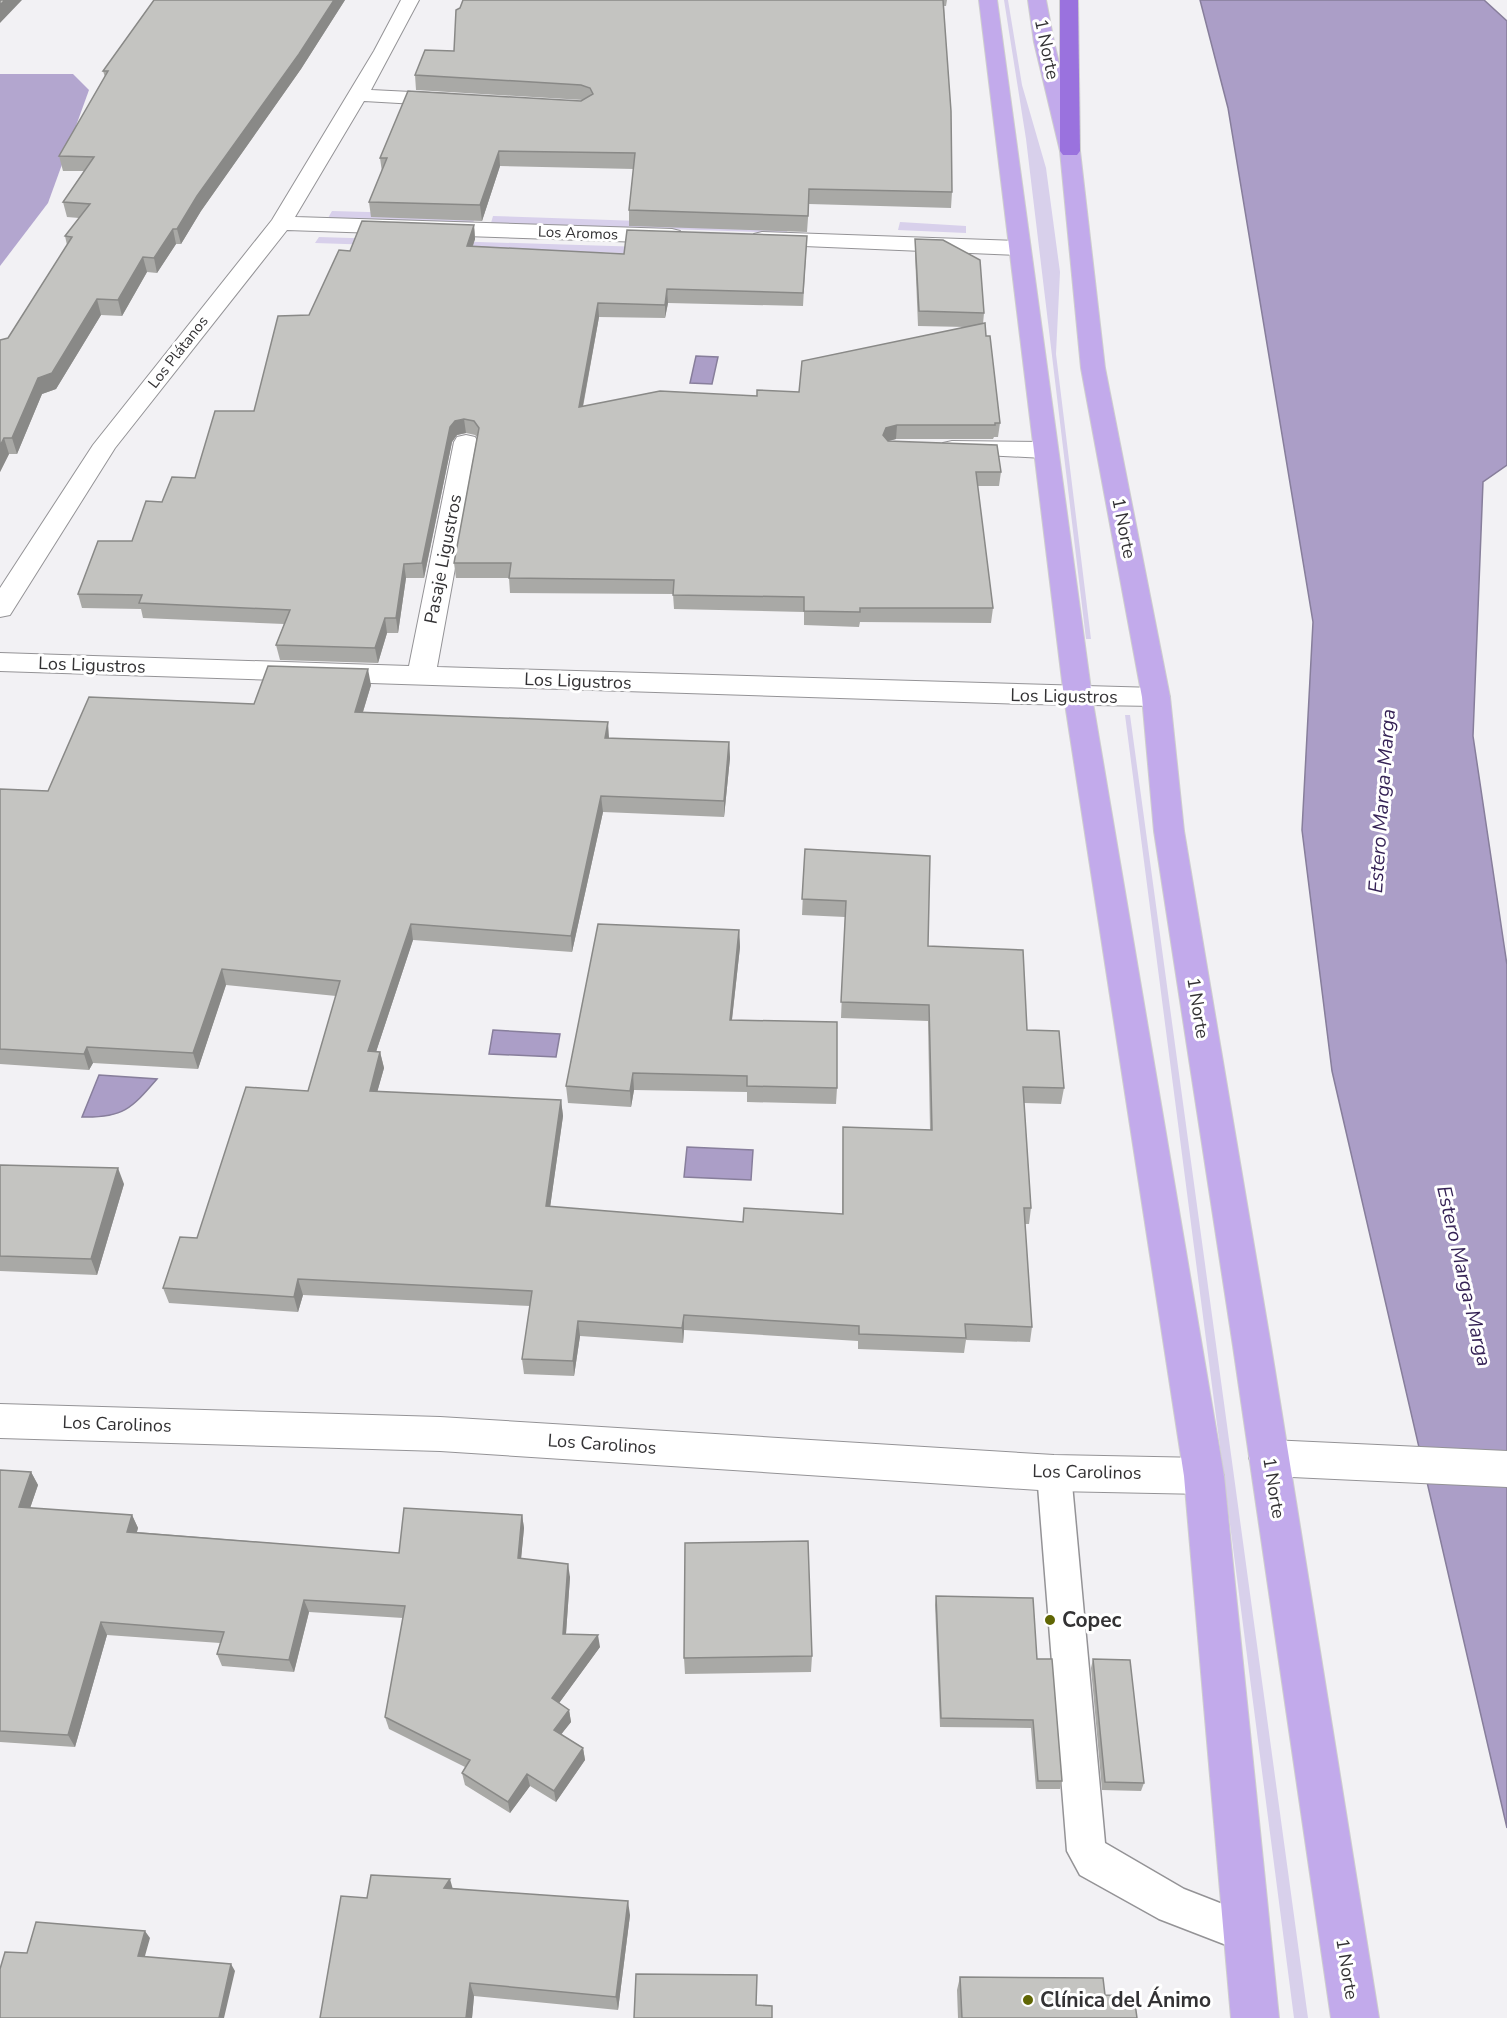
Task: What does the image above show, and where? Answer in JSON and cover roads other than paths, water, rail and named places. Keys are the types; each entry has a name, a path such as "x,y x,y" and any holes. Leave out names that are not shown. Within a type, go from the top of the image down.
{"highway":[{"path":"1069,0 1070,151"}],"main road":[{"path":"988,0 1044,450 1078,696 1204,1476 1255,2018"},
{"name":"1 Norte","path":"1037,0 1044,42 1070,151 1093,368 1156,697 1169,831 1269,1458 1354,2018"}],"street":[{"name":"Los Plátanos","path":"0,609 105,445 281,223 384,51 410,0"},
{"path":"356,95 469,101"},
{"name":"Los Aromos","path":"281,223 699,237"},
{"path":"746,239 1018,248"},
{"name":"Pasaje Ligustros","path":"421,676 466,442"},
{"path":"932,448 1044,450"},
{"name":"Los Ligustros","path":"0,662 1156,697"},
{"name":"Los Carolinos","path":"0,1421 440,1434 1054,1473 1204,1476"},
{"path":"1269,1458 1507,1468"}],"lane":[{"path":"1054,1473 1086,1851 1094,1861 1173,1905 1247,1933"}],"water":[{"name":"Estero Marga-Marga","path":"1200,0 1484,0 1507,21 1507,465 1483,482 1473,736 1507,965 1507,1828 1332,1071 1302,830 1313,622 1228,108"},
{"path":"696,356 718,357 712,384 690,383"},
{"path":"493,1030 560,1034 556,1057 489,1054"},
{"path":"99,1075 157,1079 140,1098 125,1110 107,1116 82,1117"},
{"path":"687,1147 753,1150 751,1180 684,1177"}],"place":[{"name":"Copec","path":"1050,1620"},
{"name":"Clínica del Ánimo","path":"1028,2000"}]}
